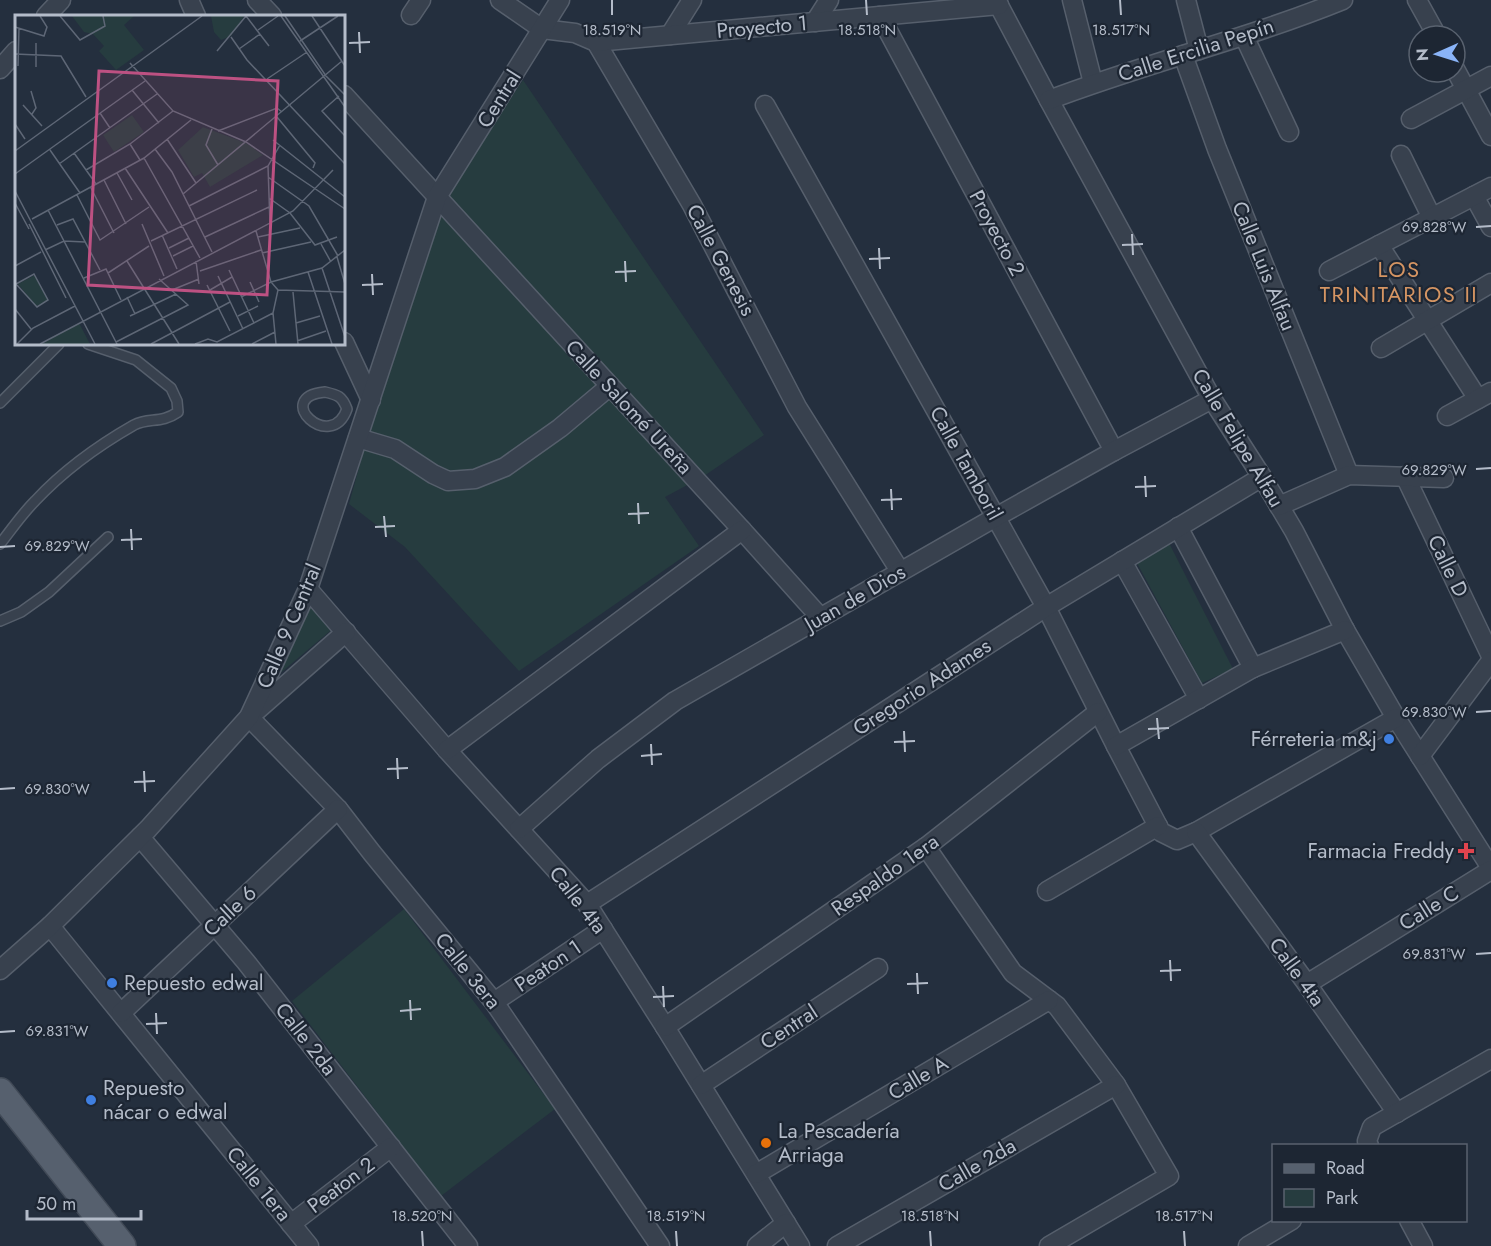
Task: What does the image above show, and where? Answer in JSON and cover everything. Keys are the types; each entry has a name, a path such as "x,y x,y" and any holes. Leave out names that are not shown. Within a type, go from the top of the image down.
{"main road":[{"path":"0,1092 122,1246"},
{"path":"0,1122 100,1246"}],"street":[{"path":"47,15 61,0"},
{"path":"189,0 196,15"},
{"path":"257,0 271,15"},
{"path":"500,0 542,29 575,33 596,42"},
{"name":"Central","path":"437,197 560,0"},
{"path":"670,35 692,0"},
{"path":"815,22 829,0"},
{"path":"1072,0 1093,84"},
{"name":"Calle Luis Alfau","path":"1186,0 1191,53 1217,150 1349,475"},
{"name":"Calle Ercilia Pepín","path":"1049,100 1245,36 1343,0"},
{"path":"1418,0 1431,24"},
{"name":"Proyecto 1","path":"596,42 880,16 998,2"},
{"name":"Calle Felipe Alfau","path":"998,2 1212,399 1294,531 1344,630 1396,718 1491,869"},
{"name":"Proyecto 2","path":"880,16 1113,451"},
{"path":"1245,36 1289,132"},
{"name":"Calle Genesis","path":"596,42 692,205 796,407 900,571"},
{"path":"0,69 15,52"},
{"path":"1411,119 1491,76"},
{"path":"1463,84 1491,136"},
{"name":"Calle Salomé Ureña","path":"345,95 820,617"},
{"name":"Calle Tamboril","path":"765,105 1046,607 1158,826"},
{"path":"1401,155 1432,218"},
{"path":"1329,271 1491,187"},
{"path":"1474,196 1491,227"},
{"name":"Calle 9 Central","path":"0,970 50,926 140,837 249,717 309,589 437,197"},
{"path":"1379,245 1427,321 1484,395 1447,416"},
{"path":"1381,348 1491,283"},
{"path":"345,345 368,407"},
{"path":"358,438 395,449 448,482 475,479 505,467 560,428 610,386"},
{"name":"Juan de Dios","path":"519,829 598,759 675,701 1113,451 1212,399"},
{"path":"1279,506 1349,475 1444,478"},
{"name":"Calle D","path":"1405,476 1491,656"},
{"name":"Gregorio Adames","path":"586,904 1046,607 1262,477"},
{"path":"1178,527 1253,668"},
{"path":"447,750 742,530"},
{"path":"1122,561 1199,699"},
{"name":"Calle 4ta","path":"309,589 447,750 586,904 800,1246"},
{"path":"1116,746 1253,668 1344,630"},
{"path":"249,717 346,632"},
{"path":"1420,756 1491,661"},
{"name":"Respaldo 1era","path":"665,1028 926,848 1098,712"},
{"name":"Calle 3era","path":"249,717 338,809 494,1002 660,1246"},
{"path":"1047,891 1158,826 1161,831 1177,840 1196,832 1396,718"},
{"name":"Calle 6","path":"121,1013 338,809"},
{"name":"Calle 4ta","path":"1196,832 1307,984 1397,1113"},
{"name":"Calle 2da","path":"140,837 246,962 468,1246"},
{"path":"926,848 1013,973 1057,1006 1116,1084 1169,1176 1049,1246"},
{"name":"Calle C","path":"1307,984 1491,869"},
{"name":"Calle 1era","path":"50,926 309,1246"},
{"name":"Peaton 1","path":"494,1002 603,929"},
{"name":"Central","path":"701,1085 878,968"},
{"name":"Calle A","path":"756,1174 1049,1000"},
{"path":"1368,1144 1372,1127 1491,1059"},
{"name":"Calle 2da","path":"837,1246 1116,1084"},
{"name":"Peaton 2","path":"291,1224 391,1147"},
{"path":"1248,1246 1290,1222"},
{"path":"1410,1222 1423,1246"},
{"path":"758,1246 786,1223"}],"lane":[{"path":"0,403 57,345"},
{"path":"0,544 35,501 73,466 114,436 140,422 162,420 178,412 177,401 171,388 136,360 92,345"},
{"path":"325,392 339,396 347,409 339,423 324,425 310,421 303,407 304,400 310,395 325,392"},
{"path":"347,409 368,407"},
{"path":"0,621 21,612 49,592 108,537"}],"green space":[{"path":"523,80 764,435 704,476 665,497 699,546 519,671 405,547 349,504 370,428 445,197"},
{"path":"1168,541 1233,669 1202,683 1137,563"},
{"path":"310,599 336,626 271,681"},
{"path":"404,909 555,1109 441,1196 292,1001"}],"place":[{"name":"Férreteria m&j","path":"1389,739"},
{"name":"Farmacia Freddy","path":"1466,851"},
{"name":"Repuesto edwal","path":"112,983"},
{"name":"Repuesto nácar o edwal","path":"91,1100"},
{"name":"La Pescadería Arriaga","path":"766,1143"}],"district":[{"name":"LOS TRINITARIOS II","path":"1399,282"}]}
